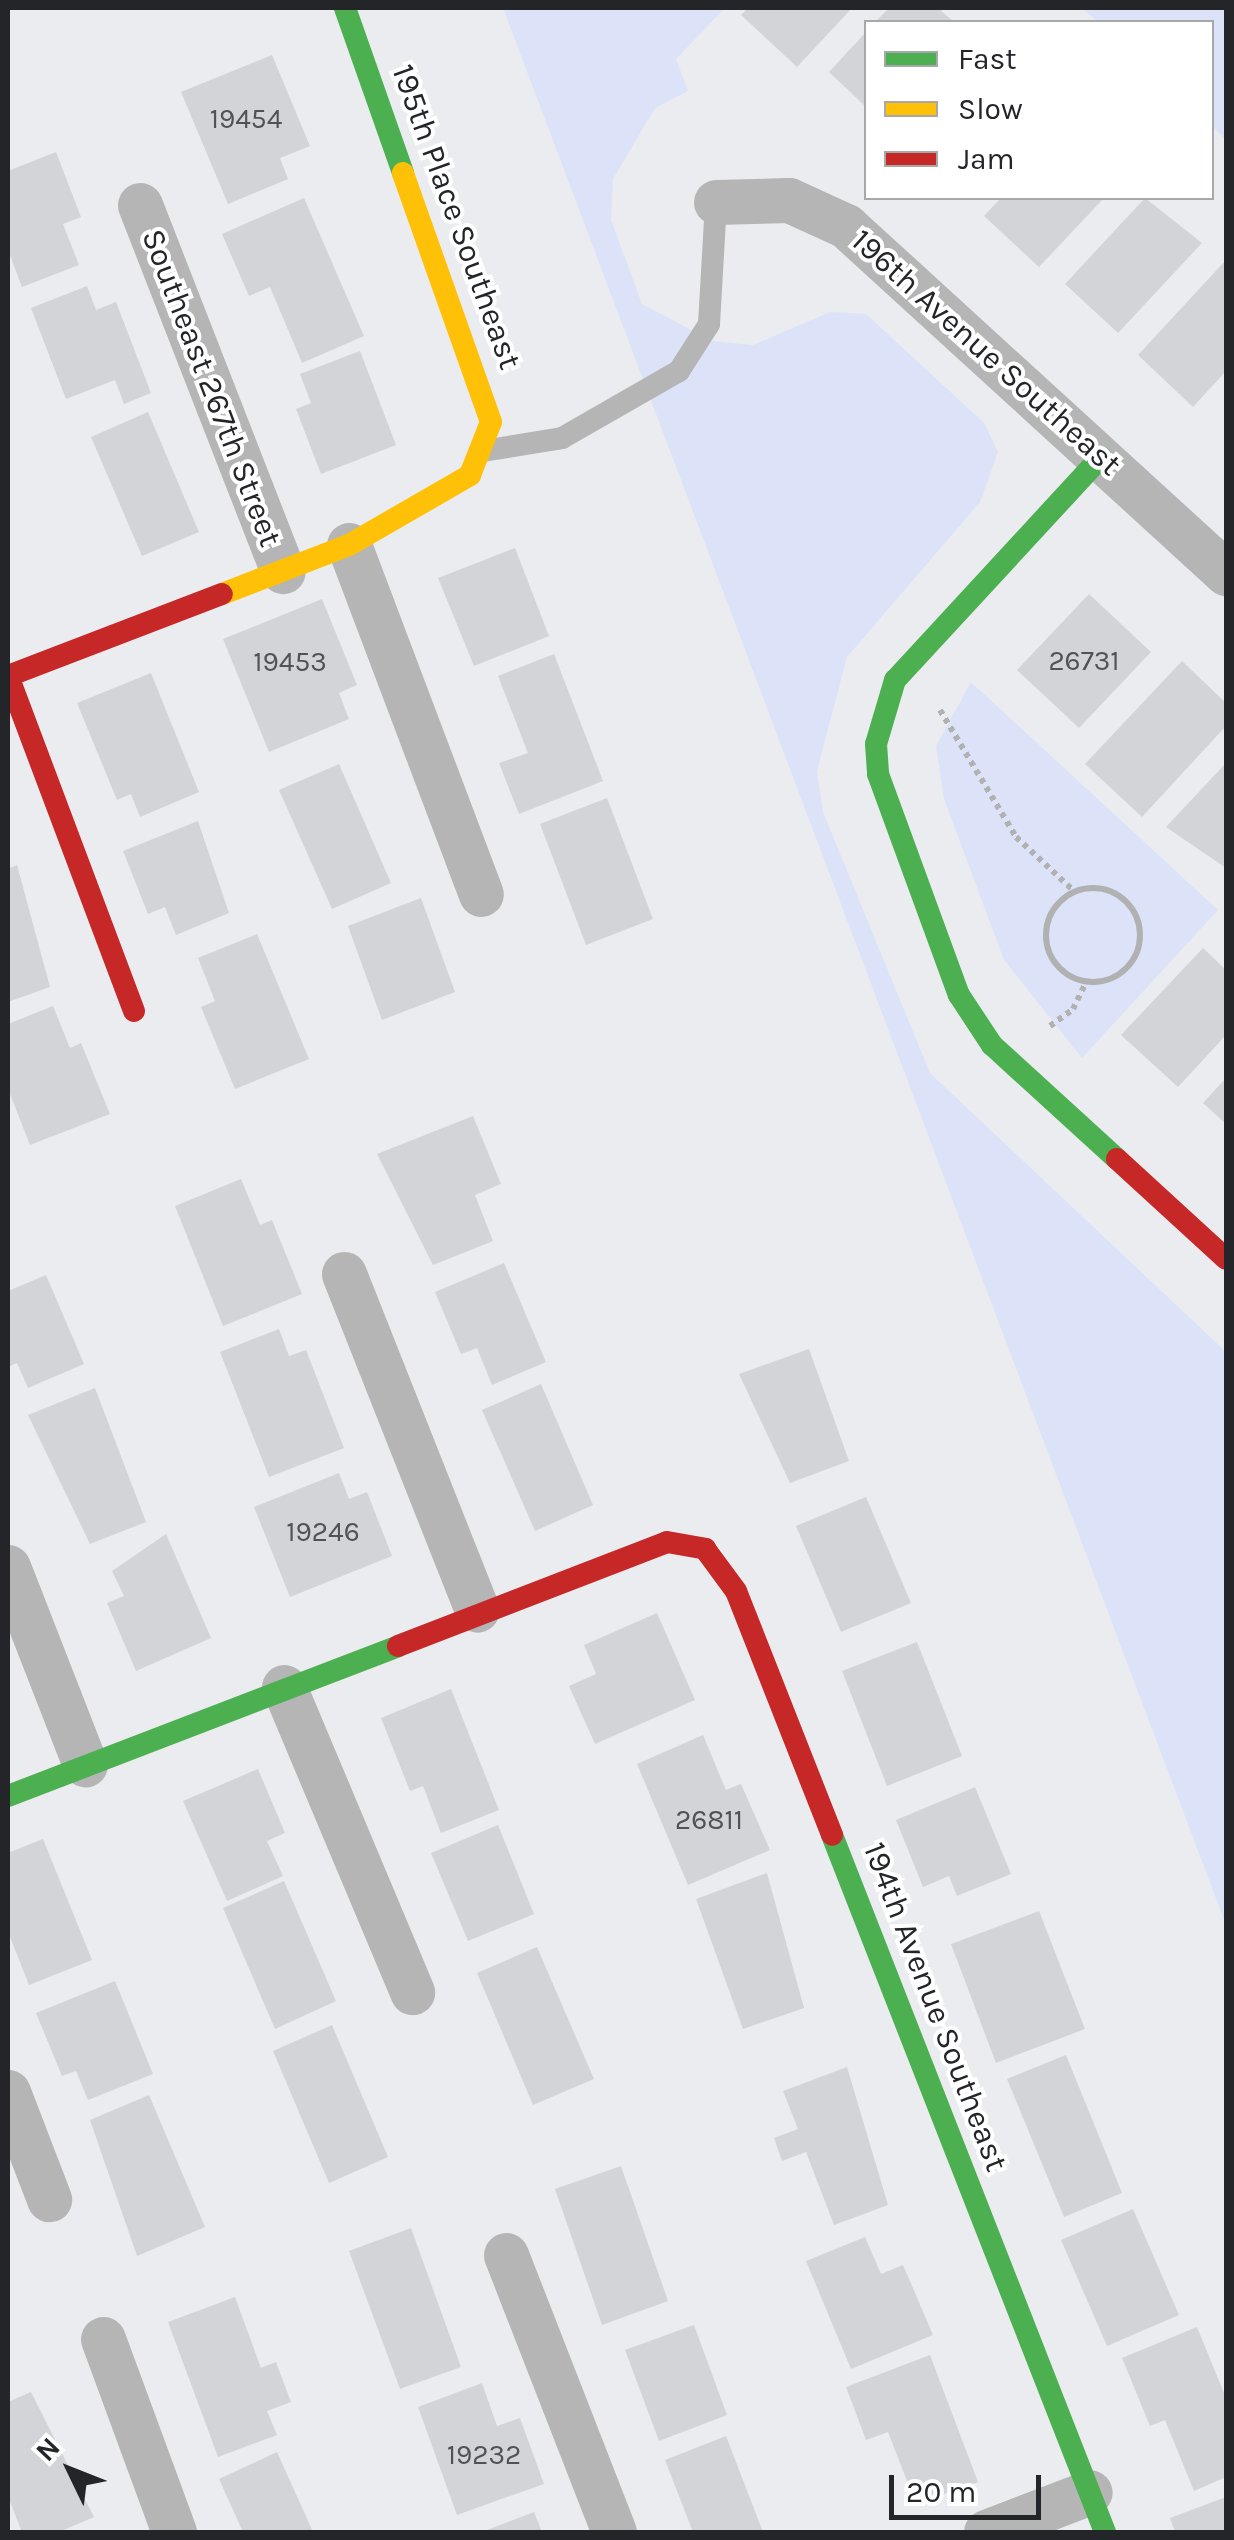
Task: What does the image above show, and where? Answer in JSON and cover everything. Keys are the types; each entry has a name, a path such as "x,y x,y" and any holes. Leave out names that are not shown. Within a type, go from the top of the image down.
{"street":[{"name":"195th Place Southeast","path":"345,8 486,396 482,451"},
{"name":"196th Avenue Southeast","path":"716,202 789,200 846,226 1226,573"},
{"name":"Southeast 267th Street","path":"140,205 283,571"},
{"name":"Southeast 267th Street","path":"134,1012 8,676 349,545 447,495 482,451"},
{"path":"1101,457 903,672 883,712 878,774 958,995 992,1045 1226,1259"},
{"path":"349,545 481,894"},
{"path":"8,1796 477,1610 344,1274"},
{"name":"194th Avenue Southeast","path":"477,1610 667,1542 705,1550 736,1591 1098,2512"},
{"path":"8,1567 85,1765"},
{"path":"284,1687 412,1992"},
{"path":"8,2092 49,2198"},
{"path":"506,2256 614,2532"},
{"path":"103,2339 174,2532"},
{"path":"986,2532 1098,2512"}],"lane":[{"path":"482,451 562,438 679,371 710,324 716,202"}],"path":[{"path":"903,672 941,711 1016,837 1074,891 1115,892 1139,920 1136,956 1107,980 1071,978 1047,950 1050,913 1074,891"}],"shaded area":[{"path":"503,8 725,8 676,59 688,91 655,108 613,179 611,220 642,304 712,341 753,345 830,312 866,314 984,423 998,452 980,502 847,657 817,771 823,812 930,1073 1226,1352 1226,1925"},
{"path":"1082,8 1226,8 1226,140 1214,128 1214,20 1096,20"},
{"path":"971,682 1218,910 1082,1058 1004,960 944,799 936,746"}],"building":[{"path":"748,8 852,8 797,67 741,15"},
{"path":"889,8 938,8 952,20 877,20"},
{"path":"864,34 864,105 829,72"},
{"path":"272,55 310,146 280,158 288,179 228,204 181,92"},
{"path":"56,152 81,217 63,224 79,265 22,287 8,250 8,171"},
{"path":"304,198 364,336 302,363 270,287 249,296 222,234"},
{"path":"999,200 1102,200 1039,267 984,216"},
{"path":"1143,200 1202,243 1118,333 1065,284"},
{"path":"1226,260 1226,371 1193,407 1138,355"},
{"path":"87,286 96,310 116,302 151,393 124,404 115,380 66,399 31,308"},
{"path":"360,351 396,445 321,474 296,409 311,403 300,374"},
{"path":"148,412 199,532 142,556 91,437"},
{"path":"515,548 549,636 474,666 438,578"},
{"path":"1089,594 1151,652 1079,728 1017,670"},
{"path":"322,599 357,685 339,693 349,719 269,752 223,639"},
{"path":"554,654 603,781 519,814 499,763 528,753 498,676"},
{"path":"1182,661 1226,703 1226,726 1142,817 1085,764"},
{"path":"151,673 199,792 140,817 131,794 117,800 77,703"},
{"path":"1226,763 1226,868 1166,827"},
{"path":"339,764 391,883 332,909 279,790"},
{"path":"607,798 653,919 586,945 540,824"},
{"path":"198,821 229,913 176,935 165,907 148,914 123,851"},
{"path":"17,865 50,987 8,1002 8,869"},
{"path":"421,898 455,992 382,1020 348,926"},
{"path":"257,934 309,1059 235,1089 201,1007 215,1001 198,958"},
{"path":"1203,948 1226,970 1226,1035 1178,1087 1121,1035"},
{"path":"53,1006 70,1048 81,1043 110,1114 30,1145 8,1089 8,1024"},
{"path":"1226,1078 1226,1124 1203,1103"},
{"path":"473,1116 501,1184 475,1195 493,1241 433,1265 377,1154"},
{"path":"241,1179 260,1225 272,1220 302,1294 223,1326 175,1206"},
{"path":"504,1263 546,1362 492,1385 477,1348 461,1354 435,1292"},
{"path":"46,1275 84,1364 28,1388 17,1363 8,1367 8,1291"},
{"path":"279,1329 289,1356 306,1350 344,1448 269,1477 220,1352"},
{"path":"809,1349 849,1461 790,1483 739,1374"},
{"path":"541,1384 593,1505 535,1531 482,1410"},
{"path":"95,1388 146,1522 90,1544 28,1415"},
{"path":"339,1473 349,1499 367,1492 392,1556 290,1597 254,1507"},
{"path":"866,1497 911,1603 841,1632 796,1526"},
{"path":"166,1534 211,1638 136,1671 107,1603 124,1596 112,1571"},
{"path":"657,1613 695,1700 595,1744 569,1686 596,1674 584,1645"},
{"path":"917,1642 962,1756 887,1786 842,1671"},
{"path":"451,1689 499,1810 441,1833 423,1786 410,1791 381,1718"},
{"path":"703,1735 726,1790 741,1784 770,1850 688,1885 637,1764"},
{"path":"258,1769 285,1833 267,1841 283,1876 227,1901 183,1801"},
{"path":"975,1787 1011,1874 957,1896 949,1876 923,1887 896,1820"},
{"path":"498,1825 534,1914 468,1941 431,1853"},
{"path":"43,1839 92,1960 29,1985 8,1932 8,1853"},
{"path":"767,1873 804,2008 743,2029 696,1899"},
{"path":"284,1881 336,2001 275,2029 223,1908"},
{"path":"1039,1911 1085,2029 996,2063 951,1944"},
{"path":"537,1947 594,2079 533,2105 477,1973"},
{"path":"115,1981 153,2074 88,2100 76,2071 62,2076 36,2013"},
{"path":"332,2025 388,2157 329,2183 273,2051"},
{"path":"1066,2055 1122,2193 1064,2217 1007,2079"},
{"path":"847,2067 888,2205 834,2225 806,2152 782,2161 774,2138 798,2129 783,2091"},
{"path":"149,2095 205,2227 137,2256 90,2120"},
{"path":"621,2166 668,2301 602,2325 555,2189"},
{"path":"1133,2209 1179,2315 1107,2346 1061,2240"},
{"path":"411,2228 461,2367 400,2389 349,2251"},
{"path":"865,2237 881,2274 903,2265 933,2335 851,2369 806,2261"},
{"path":"235,2297 261,2368 276,2362 291,2402 267,2411 277,2435 218,2457 168,2322"},
{"path":"694,2325 727,2415 659,2441 625,2350"},
{"path":"1197,2327 1226,2398 1226,2477 1194,2491 1165,2420 1150,2426 1122,2358"},
{"path":"930,2355 978,2482 916,2504 888,2432 866,2440 846,2387"},
{"path":"482,2383 497,2426 520,2418 544,2484 457,2515 418,2407"},
{"path":"31,2392 94,2517 59,2532 22,2532 8,2497 8,2402"},
{"path":"726,2436 763,2532 693,2532 665,2460"},
{"path":"277,2452 313,2532 243,2532 219,2479"},
{"path":"1226,2497 1226,2532 1175,2532 1170,2518"},
{"path":"534,2512 542,2532 482,2532"}],"traffic: fast":[{"path":"345,8 403,173"},
{"path":"1101,457 895,680 876,744 878,774 959,995 992,1045 1117,1159"},
{"path":"8,1796 398,1646"},
{"path":"832,1835 1105,2532"}],"traffic: slow":[{"path":"222,594 349,545 470,475 491,422 403,173"}],"traffic: jam":[{"path":"134,1011 8,676 222,594"},
{"path":"1117,1159 1226,1259"},
{"path":"398,1646 667,1542 705,1549 736,1591 832,1835"}]}
